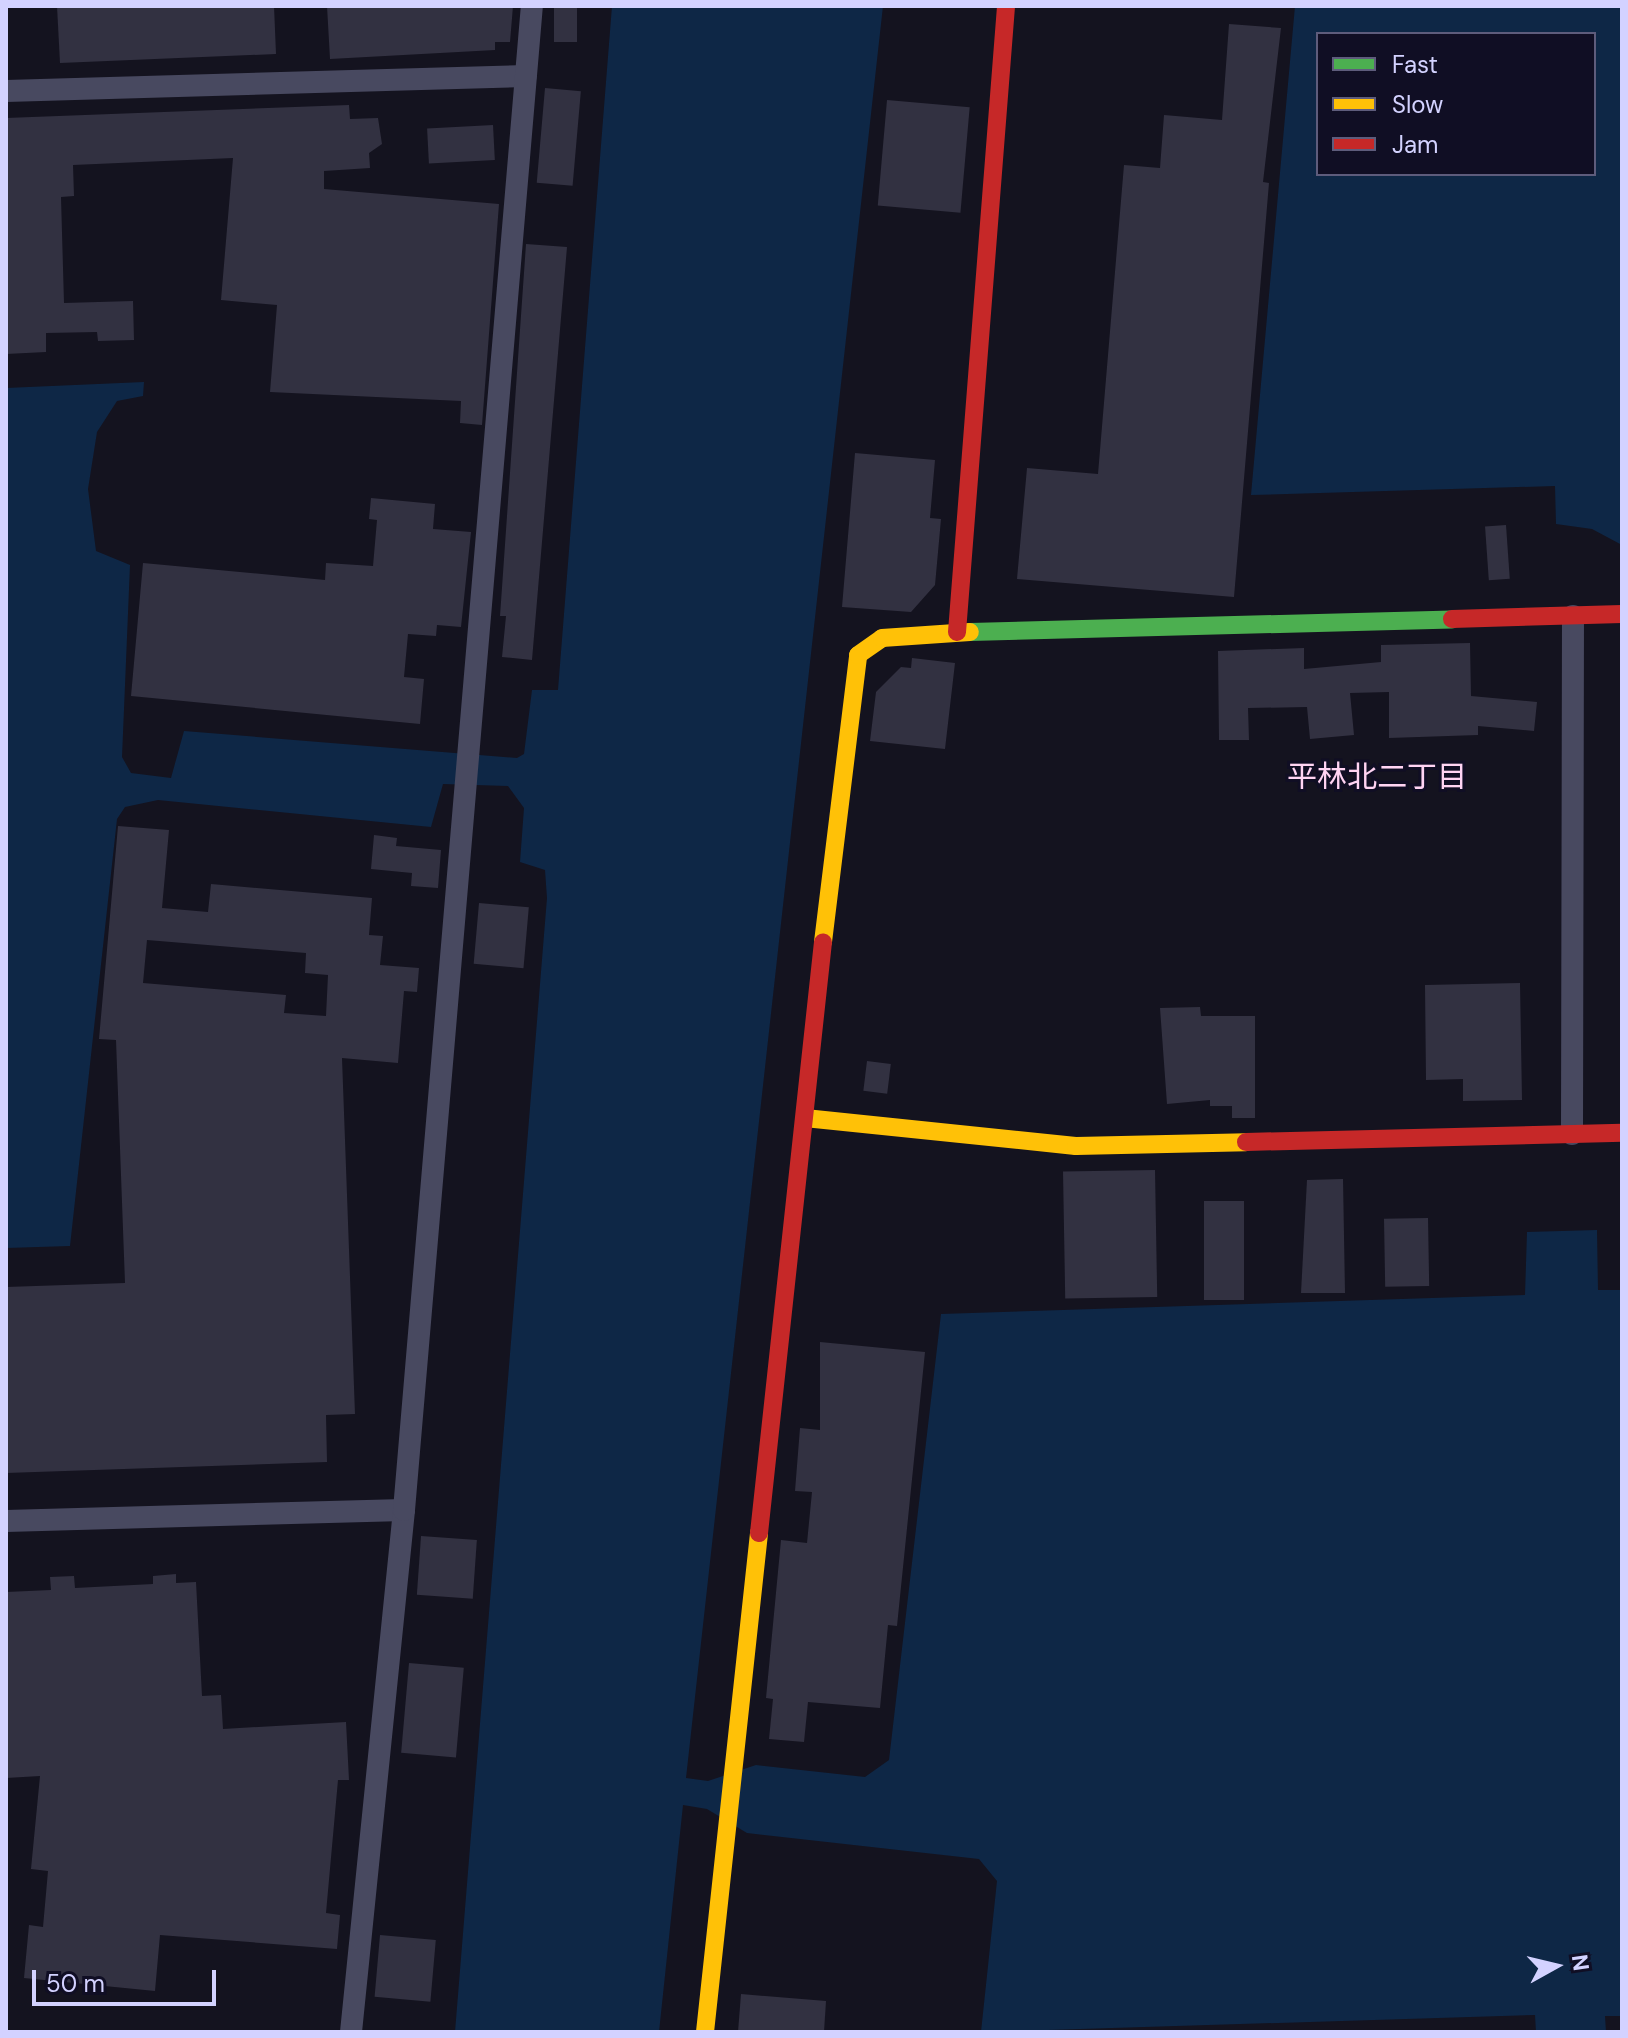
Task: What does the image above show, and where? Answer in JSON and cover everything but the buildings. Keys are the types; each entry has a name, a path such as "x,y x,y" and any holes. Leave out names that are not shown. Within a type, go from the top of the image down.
{"street":[{"path":"351,2032 404,1510 532,6"},
{"path":"957,632 1006,6"},
{"path":"6,91 526,76"},
{"path":"705,2032 852,669 882,638 957,632 1622,614"},
{"path":"1572,1134 1573,616"},
{"path":"805,1118 1076,1146 1622,1133"},
{"path":"6,1521 404,1510"}],"water":[{"path":"612,6 883,6 686,1778 708,1781 756,1765 865,1777 889,1760 941,1314 1525,1295 1527,1232 1597,1230 1598,1290 1622,1290 1622,2016 1605,2016 1606,2032 1536,2032 1535,2015 981,2032 997,1881 979,1859 747,1833 707,1809 683,1805 659,2032 455,2032 547,898 545,870 520,862 524,808 508,786 443,784 431,827 158,800 125,807 117,819 70,1246 6,1248 6,388 144,382 143,396 117,401 97,432 88,489 96,551 130,565 122,757 131,773 171,778 184,731 517,758 524,754 532,690 558,690"},
{"path":"1295,6 1622,6 1622,545 1592,529 1556,524 1555,486 1251,495"}],"traffic: fast":[{"path":"970,632 1452,619"}],"traffic: slow":[{"path":"823,942 858,655 882,638 970,632"},
{"path":"805,1118 1076,1146 1246,1142"},
{"path":"705,2032 759,1533"}],"traffic: jam":[{"path":"957,632 1006,6"},
{"path":"1452,619 1622,614"},
{"path":"759,1533 823,942"},
{"path":"1246,1142 1622,1133"}],"district":[{"name":"平林北二丁目","path":"1377,777"}]}
